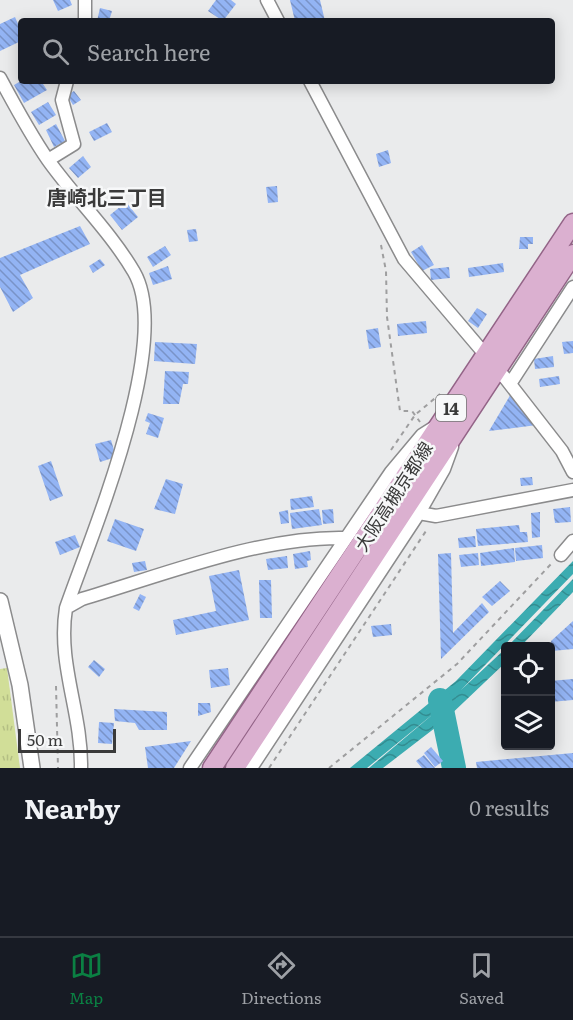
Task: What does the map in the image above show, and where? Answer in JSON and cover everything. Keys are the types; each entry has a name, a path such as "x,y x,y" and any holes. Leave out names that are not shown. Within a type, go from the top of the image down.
{"main road":[{"name":"大阪高槻京都線","path":"235,768 485,355 573,223"},
{"name":"大阪高槻京都線","path":"442,428 498,369 573,254"},
{"name":"大阪高槻京都線","path":"212,768 336,598"}],"street":[{"path":"85,0 85,18"},
{"path":"267,0 276,18"},
{"path":"0,78 48,160 135,273 142,293 144,316 137,387 121,451 66,608 62,633 63,653 73,695 81,768"},
{"path":"48,160 74,144 62,100 66,84"},
{"path":"312,84 380,216 417,276 510,384 562,451 573,472"},
{"path":"510,384 573,287"},
{"path":"251,768 419,513 444,469 442,428"},
{"path":"190,768 391,472 442,428"},
{"path":"419,513 436,516 573,490"},
{"path":"66,608 82,599 268,546 318,537 345,538"},
{"path":"561,555 573,541"},
{"path":"0,601 20,685 32,768"}],"path":[{"path":"380,216 378,225 386,272 387,317 400,411 412,411 442,428"},
{"path":"269,768 436,516"},
{"path":"329,768 458,664 561,555"}],"green space":[{"path":"7,668 20,768 0,768 0,669"}],"water":[{"path":"573,561 573,574 507,642 501,642 501,649 461,690 501,653 501,667 444,721 383,768 369,768 438,710 367,768 350,768 456,681"},
{"path":"573,579 573,592 525,642 512,642"}],"building":[{"path":"53,0 70,0 72,5 58,11"},
{"path":"216,0 231,0 236,4 225,18 218,18 208,11"},
{"path":"290,0 320,0 324,18 294,18"},
{"path":"100,8 112,11 110,18 98,18"},
{"path":"15,17 18,24 18,42 0,51 0,24"},
{"path":"18,83 43,84 47,90 24,103 14,85"},
{"path":"74,91 81,100 73,105 67,95"},
{"path":"48,102 56,115 39,125 31,112"},
{"path":"107,123 112,132 94,141 89,132"},
{"path":"56,124 65,141 54,147 46,130"},
{"path":"388,150 391,163 379,167 376,154"},
{"path":"83,156 91,167 78,178 69,168"},
{"path":"277,186 278,202 268,203 266,187"},
{"path":"126,202 138,217 122,230 110,215"},
{"path":"80,226 90,244 20,275 33,298 13,312 0,287 0,258"},
{"path":"196,229 198,241 189,242 187,230"},
{"path":"520,237 533,237 533,244 528,244 528,249 519,249"},
{"path":"422,245 434,265 422,271 411,252"},
{"path":"165,246 171,255 153,267 147,257"},
{"path":"100,259 105,265 93,273 89,266"},
{"path":"503,263 504,272 469,277 468,268"},
{"path":"168,266 172,279 153,285 149,273"},
{"path":"449,267 450,278 431,280 430,269"},
{"path":"477,308 487,314 478,328 468,321"},
{"path":"426,321 427,333 398,336 397,324"},
{"path":"378,328 381,347 369,349 366,330"},
{"path":"573,341 573,353 564,354 562,342"},
{"path":"155,342 197,344 195,364 154,361"},
{"path":"553,356 554,367 535,369 534,359"},
{"path":"165,371 189,372 188,384 183,384 179,404 163,404"},
{"path":"559,376 560,384 540,387 539,379"},
{"path":"512,392 537,425 489,431"},
{"path":"148,413 164,418 158,438 146,434 150,423 145,421"},
{"path":"111,440 116,457 100,462 95,444"},
{"path":"51,461 63,496 50,501 38,466"},
{"path":"532,477 533,485 521,486 520,478"},
{"path":"166,479 183,484 175,514 154,509"},
{"path":"312,496 314,507 291,510 290,499"},
{"path":"570,507 571,522 555,523 553,509"},
{"path":"319,509 322,525 292,529 290,513"},
{"path":"333,509 334,523 323,524 322,510"},
{"path":"288,510 289,523 281,524 279,512"},
{"path":"540,512 540,537 532,538 531,513"},
{"path":"115,519 144,529 136,551 107,541"},
{"path":"519,525 520,532 527,532 528,542 478,546 476,529"},
{"path":"75,535 80,547 60,555 55,542"},
{"path":"475,536 476,547 459,548 458,538"},
{"path":"542,545 543,558 516,561 515,548"},
{"path":"514,548 515,562 481,566 480,553"},
{"path":"310,551 311,560 307,561 308,567 295,569 293,554"},
{"path":"451,553 453,633 482,603 489,612 441,659 438,554"},
{"path":"478,553 479,565 461,567 459,555"},
{"path":"287,556 288,568 268,570 266,559"},
{"path":"145,561 147,570 134,572 132,563"},
{"path":"239,570 249,620 176,635 173,620 216,611 209,576"},
{"path":"259,580 271,580 272,618 260,618"},
{"path":"500,581 510,591 492,606 482,597"},
{"path":"140,594 146,597 139,611 133,608"},
{"path":"573,621 573,649 555,651 555,642 551,641"},
{"path":"391,624 392,635 373,637 371,626"},
{"path":"94,660 105,669 99,677 88,667"},
{"path":"228,668 230,685 211,688 209,670"},
{"path":"573,679 573,700 555,702 555,681"},
{"path":"198,703 210,703 211,712 198,716"},
{"path":"114,709 167,712 167,730 139,730 135,723 115,721"},
{"path":"99,722 114,723 112,744 98,743"},
{"path":"191,741 174,768 148,768 145,747"},
{"path":"431,747 443,761 435,767 424,753"},
{"path":"573,753 573,768 477,768 476,762"},
{"path":"424,755 435,768 422,768 416,761"}],"waterway":[{"path":"440,700 454,768"}],"district":[{"name":"唐崎北三丁目","path":"107,196"}]}
